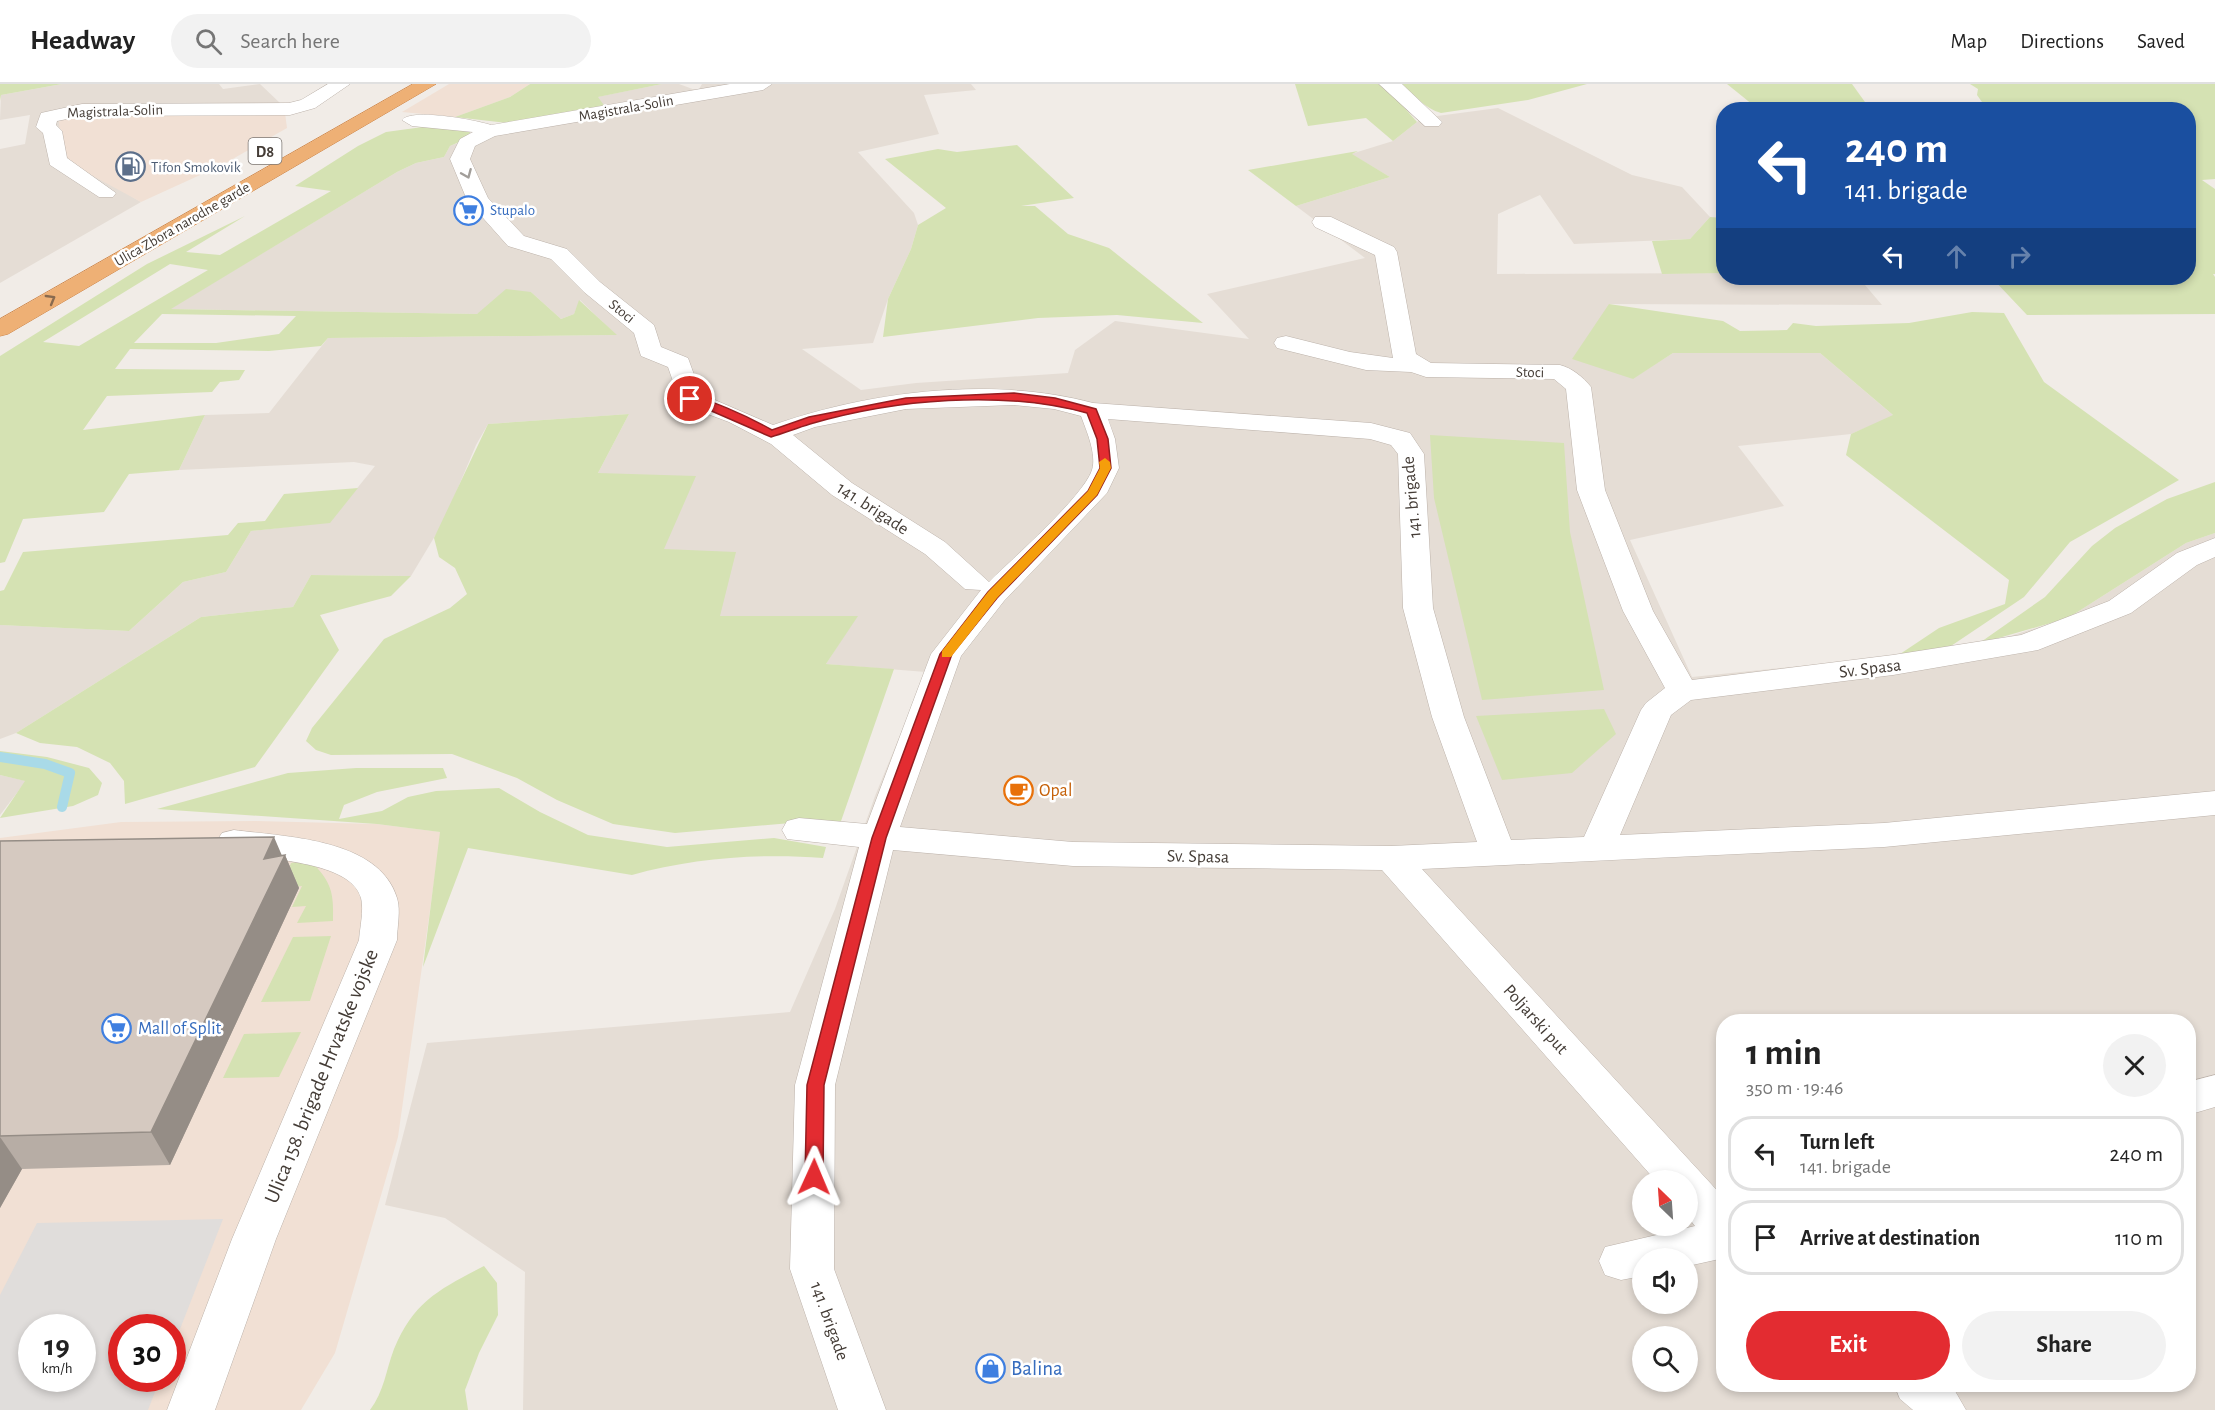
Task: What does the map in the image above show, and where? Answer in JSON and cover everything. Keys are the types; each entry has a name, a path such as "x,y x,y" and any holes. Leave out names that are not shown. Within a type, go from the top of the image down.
{"highway":[{"name":"Ulica Zbora narodne garde","path":"0,329 427,84"},
{"path":"297,159 349,141 374,129 412,120"}],"street":[{"name":"Magistrala-Solin","path":"106,193 57,161 52,130 46,127 48,117 82,110 290,109 308,104 341,84"},
{"name":"Magistrala-Solin","path":"560,254 516,241 478,200 460,159 467,143 489,131 763,84"},
{"path":"1388,84 1402,93 1422,115 1432,122"},
{"name":"Magistrala-Solin","path":"412,120 473,125 489,131"},
{"path":"1323,222 1386,252 1396,299 1396,326 1404,358 1415,364"},
{"name":"Stoci","path":"560,254 592,287 646,330 650,351 679,363 690,399"},
{"name":"Stoci","path":"1286,343 1362,363 1396,366 1415,364 1426,370 1560,372 1578,387 1591,490 1638,611 1682,691"},
{"name":"141. brigade","path":"771,434 809,421 906,401 1014,397 1055,401 1092,411 1159,414 1277,426 1371,430 1401,439 1411,454 1418,608 1448,717 1499,855"},
{"name":"141. brigade","path":"690,399 738,417 771,434 842,489 935,548 975,583"},
{"name":"141. brigade","path":"862,1410 812,1269 815,1085 879,838 946,654 993,595 1093,493 1106,468 1102,439 1092,411"},
{"name":"Sv. Spasa","path":"1682,691 1893,665 2027,643 2120,607 2187,559 2215,547"},
{"path":"1597,848 1657,710 1682,691"},
{"name":"Sv. Spasa","path":"799,830 1073,854 1391,858 1499,855 1597,848 1884,835 2215,803"},
{"name":"Ulica 158. brigade Hrvatske vojske","path":"191,1410 254,1239 378,940 379,897 363,871 337,859 234,842 201,844"},
{"name":"Poljarski put","path":"1391,858 1672,1170"},
{"path":"2196,1097 2215,1091"},
{"path":"1698,1199 1716,1219"},
{"path":"1621,1261 1716,1241"},
{"path":"1926,1392 1942,1410"}],"shaded area":[{"path":"62,84 219,84 223,89 260,84 280,103 278,113 114,186 141,202 0,283 0,149 25,144 30,115 0,120 1,95"},
{"path":"449,84 530,84 510,97 455,117 402,112"},
{"path":"662,84 679,84 698,91 702,84 971,84 976,90 924,95 939,134 858,152 914,213 918,225 911,249 888,299 873,343 802,349 861,390 916,383 1068,373 1075,350 1115,321 1249,339 1207,294 1365,258 1296,206 1390,177 1351,154 1393,141 1422,118 1498,108 1632,175 1682,187 1710,217 1690,239 1574,244 1540,195 1498,214 1497,274 1716,273 1716,285 1865,285 1882,305 1609,304 1632,379 1673,353 1820,353 1894,416 1851,434 1738,446 1784,506 1630,540 1692,677 1897,656 1994,641 2068,618 2186,543 2215,533 2215,1410 523,1410 525,1272 445,1218 385,1205 427,1043 790,1012 835,909 875,796 926,672 826,664 857,616 720,616 598,473 629,414 488,424 476,445 444,521 411,576 311,575 293,607 201,617 16,733 0,739 0,625 129,631 183,582 226,572 251,531 330,522 375,466 354,462 179,470 205,415 269,413 328,338 616,335 580,300 574,314 561,319 531,292 477,314 170,309 397,172 416,163 444,157 450,146 507,123 605,108 597,97"},
{"path":"285,113 287,128 222,165 141,202 80,169 61,154 59,121 72,114"},
{"path":"0,775 26,781 0,815"},
{"path":"256,821 377,824 441,832 398,1137 335,1353 301,1410 0,1410 0,838 121,822"},
{"path":"223,1219 186,1314 108,1314 108,1392 155,1392 148,1410 0,1410 0,1295 37,1223"}],"green space":[{"path":"0,84 62,84 1,95 0,101"},
{"path":"530,84 662,84 598,97 606,108 507,123 455,117 510,97"},
{"path":"1295,84 1378,84 1388,89 1417,122 1393,141 1366,118 1308,126"},
{"path":"1398,84 1587,84 1528,100 1441,113 1430,108"},
{"path":"1727,84 1852,84 1865,102 1749,102"},
{"path":"1970,84 2215,84 2215,179 2202,180 2215,189 2215,274 2213,274 2215,277 2215,314 2027,315 1999,285 2196,285 2196,102 1982,102 1977,95 1978,89"},
{"path":"430,126 472,129 466,139 450,146 444,157 416,163 397,172 171,309 477,314 506,289 531,292 561,319 574,314 579,300 617,335 328,338 321,346 269,351 130,349 115,369 245,370 239,380 220,382 212,392 107,396 83,430 205,415 179,470 129,474 104,512 23,519 5,562 0,563 0,356 147,264 245,216 186,252 220,255 331,191 295,186 358,146 386,132","holes":["170,264 208,270 79,346 43,342","162,314 296,316 279,334 216,343 134,343"]},
{"path":"1017,145 1074,198 1021,206 1035,206 1068,234 1109,248 1203,323 1117,315 1038,318 883,337 888,299 911,249 918,225 946,208 885,159 938,149 957,152"},
{"path":"1358,151 1352,154 1390,177 1296,206 1248,170"},
{"path":"1710,217 1716,217 1716,273 1662,274 1652,241 1690,239"},
{"path":"1609,304 1723,321 1740,331 1787,330 1793,323 1816,326 1909,323 1972,312 2004,313 2044,382 2179,480 2070,542 2024,597 1948,648 1897,656 1939,628 2005,604 2009,580 1846,455 1851,434 1893,415 1820,353 1673,353 1633,379 1572,359"},
{"path":"629,414 598,473 696,476 664,549 736,552 720,616 858,616 826,664 894,669 840,824 814,821 675,833 613,824 557,800 517,778 452,754 331,755 316,750 306,741 312,728 384,639 450,608 467,594 455,568 439,557 434,538 488,424"},
{"path":"1430,435 1564,443 1570,532 1604,690 1482,700 1434,498"},
{"path":"2215,482 2215,533 2186,543 2068,618 1978,644 2045,597 2092,546 2115,528 2167,499"},
{"path":"358,488 330,523 251,531 226,572 183,582 129,631 0,625 0,591 4,590 23,552 228,535 238,523 265,521 284,494"},
{"path":"311,575 411,576 391,596 320,615 339,650 255,767 125,804 124,781 110,763 77,747 40,743 16,733 201,617 293,607"},
{"path":"1604,709 1616,734 1572,773 1502,780 1476,716"},
{"path":"0,751 47,757 89,768 102,783 98,795 73,806 0,818 25,781 0,775"},
{"path":"356,768 443,768 447,778 377,792 344,805 339,819 382,811 408,797 436,791 499,788 540,812 588,835 667,847 774,838 826,847 823,858 775,856 727,858 678,864 632,875 468,848 423,967 440,832 377,824 157,809 288,773"},
{"path":"310,860 323,875 330,888 333,921 297,923 306,906 292,907 302,886 281,889 291,863"},
{"path":"331,936 310,1001 261,1002 293,937"},
{"path":"301,1032 279,1077 223,1078 244,1034"},
{"path":"484,1266 497,1283 498,1315 479,1353 465,1390 468,1410 370,1410 382,1388 394,1349 410,1319 441,1290"}],"building":[{"name":"Mall of Split","path":"274,837 264,859 285,855 151,1132 0,1136 0,841"}],"waterway":[{"path":"0,757 45,764 70,773 62,807"}],"slow traffic":[{"path":"946,654 993,595 1093,493 1106,468 1105,462"}],"place":[{"name":"Tifon Smokovik","path":"130,167"},
{"name":"Stupalo","path":"469,210"},
{"name":"Opal","path":"1018,790"},
{"name":"Mall of Split","path":"117,1028"},
{"name":"Balina","path":"990,1368"}],"route":[{"path":"690,399 738,417 771,434 809,421 906,401 1014,397 1055,401 1092,411 1102,439 1106,468 1093,493 993,595 946,654 879,838 815,1085 814,1177"}]}
